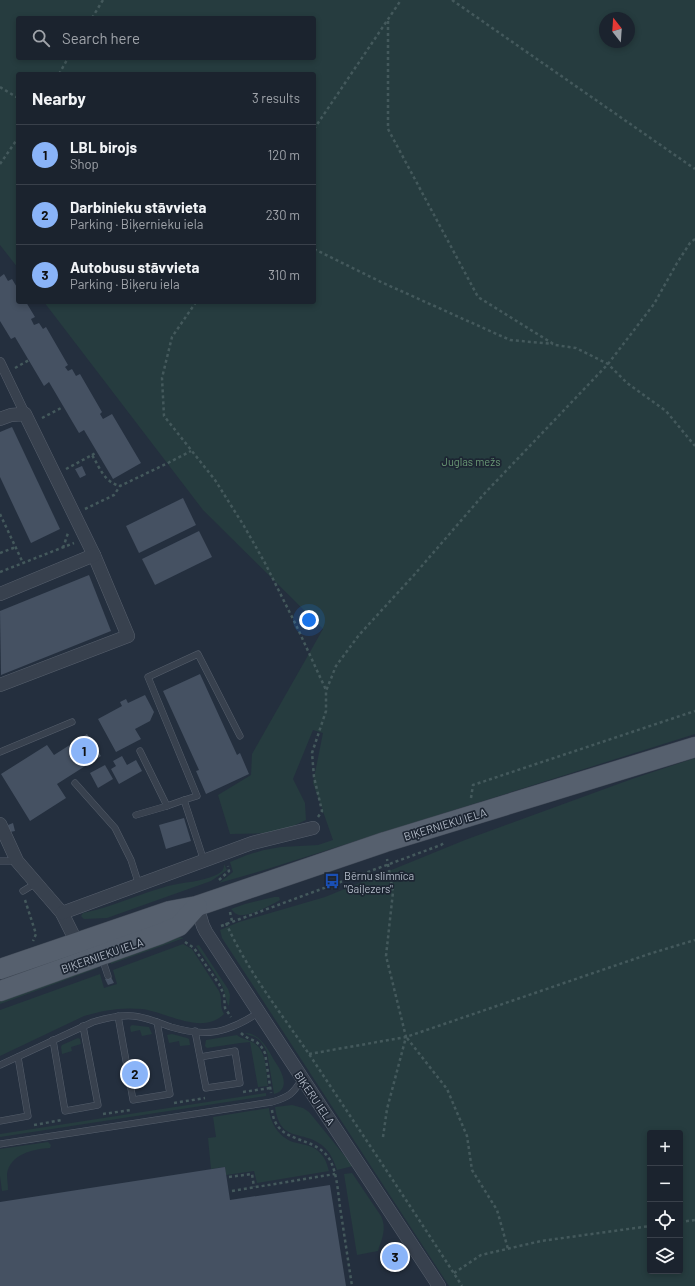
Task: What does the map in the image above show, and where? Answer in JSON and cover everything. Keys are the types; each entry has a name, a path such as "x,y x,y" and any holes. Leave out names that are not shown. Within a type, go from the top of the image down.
{"main road":[{"name":"BIĶERNIEKU IELA","path":"0,991 87,953 170,911 197,906 385,842 695,747"},
{"name":"BIĶERNIEKU IELA","path":"0,969 87,953 179,926 197,906"}],"street":[{"path":"0,362 94,555 128,636 0,685"},
{"path":"0,419 11,415 28,419"},
{"path":"0,594 94,555"},
{"path":"0,824 17,861 62,913 87,953"},
{"path":"62,913 252,843 312,828"},
{"name":"BIĶERU IELA","path":"197,906 203,926 439,1286"}],"lane":[{"path":"136,815 197,796 148,677 198,654 240,736"},
{"path":"0,752 72,722"},
{"path":"140,751 167,806"},
{"path":"75,782 116,828 131,860 139,885"},
{"path":"184,800 204,861"},
{"path":"0,861 17,861"},
{"path":"23,891 36,883"},
{"path":"87,953 108,976"},
{"path":"0,1065 83,1026 103,1019 118,1016 133,1016 195,1032 225,1030 259,1012"},
{"path":"118,1016 133,1100 170,1094 157,1022"},
{"path":"53,1040 65,1110 98,1105 83,1026"},
{"path":"195,1032 206,1088 240,1083 235,1051 200,1057"},
{"path":"0,1121 28,1116 18,1057"},
{"path":"0,1144 272,1102 295,1091 302,1078"}],"path":[{"path":"93,16 103,0"},
{"path":"316,126 401,0"},
{"path":"452,0 695,169"},
{"path":"388,21 388,129 478,297 555,345"},
{"path":"60,72 67,60"},
{"path":"0,87 16,97"},
{"path":"0,164 16,141"},
{"path":"312,828 322,811 314,777 312,753 326,711 326,691 336,666 359,635 414,575 484,494 608,364 654,304 677,263 690,243 695,239"},
{"path":"316,250 388,286 510,340 576,348 608,364 627,383 666,411 695,446"},
{"path":"195,304 172,337 162,378 164,416 215,480 266,563 326,691"},
{"path":"28,419 63,407"},
{"path":"63,548 75,515 114,495 120,486 191,451"},
{"path":"55,474 97,452"},
{"path":"92,454 106,479 113,484 120,486"},
{"path":"0,514 23,563"},
{"path":"0,571 86,539"},
{"path":"0,553 16,547"},
{"path":"467,817 473,785 695,711"},
{"path":"221,926 441,845 446,840"},
{"path":"385,842 393,892 386,956 406,1037 447,1089 467,1136 472,1170 497,1210 508,1249"},
{"path":"216,882 229,871 224,854"},
{"path":"23,891 36,934 30,947"},
{"path":"229,910 232,921"},
{"path":"226,924 234,942 265,991 309,1054 462,1286"},
{"path":"309,1054 406,1037 695,940"},
{"path":"184,941 194,948 219,984 224,995 225,1008 236,1025 245,1037 258,1042 265,1052 273,1114 276,1124 280,1130 291,1137 312,1143 320,1148 331,1162 335,1174 352,1286"},
{"path":"383,1137 388,1109 406,1037"},
{"path":"229,1177 252,1174 254,1187"},
{"path":"232,1191 335,1174"},
{"path":"683,1222 695,1220"},
{"path":"454,1273 481,1255 541,1241 647,1226"}],"green space":[{"name":"Juglas mežs","path":"0,0 695,0 695,734 219,883 233,872 230,862 247,855 281,847 318,845 333,840 313,783 323,733 313,730 293,779 305,803 306,820 278,833 230,834 218,795 251,775 252,754 323,629 203,510 46,304 316,304 316,72 16,72 16,265 0,245"},
{"path":"695,758 695,1286 449,1286 222,938 220,930 239,922 325,897 465,840 632,779"},
{"path":"224,864 227,870 211,881 107,918 84,919 81,916 83,913 157,889 198,881 216,875 221,872"},
{"path":"279,897 280,900 248,914 239,915 231,909 245,904"},
{"path":"177,937 184,938 111,964 109,960"},
{"path":"183,944 192,949 219,991 224,1014 215,1020 205,1023 195,1023 142,1009 127,1008 106,1011 84,1016 0,1056 0,1010 100,974 104,988 117,984 113,970"},
{"path":"199,945 228,989 230,995 229,1006 219,981 196,946"},
{"path":"97,965 98,968 0,1004 0,999"},
{"path":"132,1025 149,1027 152,1034 142,1036 140,1030 131,1032 130,1027"},
{"path":"245,1033 255,1036 263,1042 277,1064 282,1074 284,1084 283,1088 279,1092 274,1094 267,1052 261,1041 254,1036"},
{"path":"172,1034 189,1039 190,1045 180,1046 179,1041 169,1043 167,1035"},
{"path":"237,1035 254,1043 261,1051 264,1056 268,1086 258,1087 250,1042 207,1048 205,1046 206,1040"},
{"path":"78,1038 80,1039 81,1044 71,1047 72,1051 62,1054 62,1045"},
{"path":"266,1093 266,1096 0,1137 0,1134"},
{"path":"292,1105 303,1108 309,1112 353,1166 337,1170 332,1157 323,1146 308,1138 293,1134 282,1126 278,1119 275,1107"},
{"path":"269,1108 273,1124 283,1137 293,1142 312,1147 318,1151 323,1156 329,1171 257,1183 254,1171 226,1175 225,1167 211,1169 208,1138 216,1137 213,1117"},
{"path":"48,1142 51,1145 50,1148 30,1151 17,1157 9,1167 7,1174 8,1190 2,1191 0,1176 0,1149"},
{"path":"352,1173 383,1221 384,1229 378,1251 357,1255 344,1174"}],"building":[{"path":"4,274 8,281 12,279 16,286 16,304 27,304 35,317 31,319 34,325 39,323 43,329 46,327 68,365 65,367 68,371 72,369 76,376 80,374 102,412 100,414 103,419 112,414 141,463 113,479 84,430 79,433 49,382 44,386 15,337 11,339 0,321 0,277"},
{"path":"12,427 60,529 31,543 0,477 0,432"},
{"path":"82,466 86,475 80,478 75,469"},
{"path":"183,498 196,525 139,553 126,526"},
{"path":"199,531 212,557 155,585 142,559"},
{"path":"89,575 111,631 1,675 0,611"},
{"path":"200,674 237,755 240,753 249,774 206,794 196,771 199,770 163,691"},
{"path":"145,695 154,712 150,721 135,729 141,739 116,752 98,719 122,706 120,702 126,699 128,703"},
{"path":"87,734 101,756 57,784 66,798 30,821 1,774 47,745 54,755"},
{"path":"122,756 127,765 136,760 142,771 119,784 111,769 116,766 113,761"},
{"path":"105,765 113,779 98,788 90,773"},
{"path":"184,818 191,841 166,849 159,825"},
{"path":"13,823 15,831 10,832 8,825"},
{"path":"111,977 114,983 108,985 105,979"},
{"path":"225,1167 230,1200 330,1185 346,1286 0,1286 0,1202"}],"place":[{"name":"LBL birojs","path":"84,751"},
{"name":"Bērnu slimnīca \"Gaiļezers\"","path":"332,881"},
{"name":"Darbinieku stāvvieta","path":"135,1074"},
{"name":"Autobusu stāvvieta","path":"395,1257"}]}
